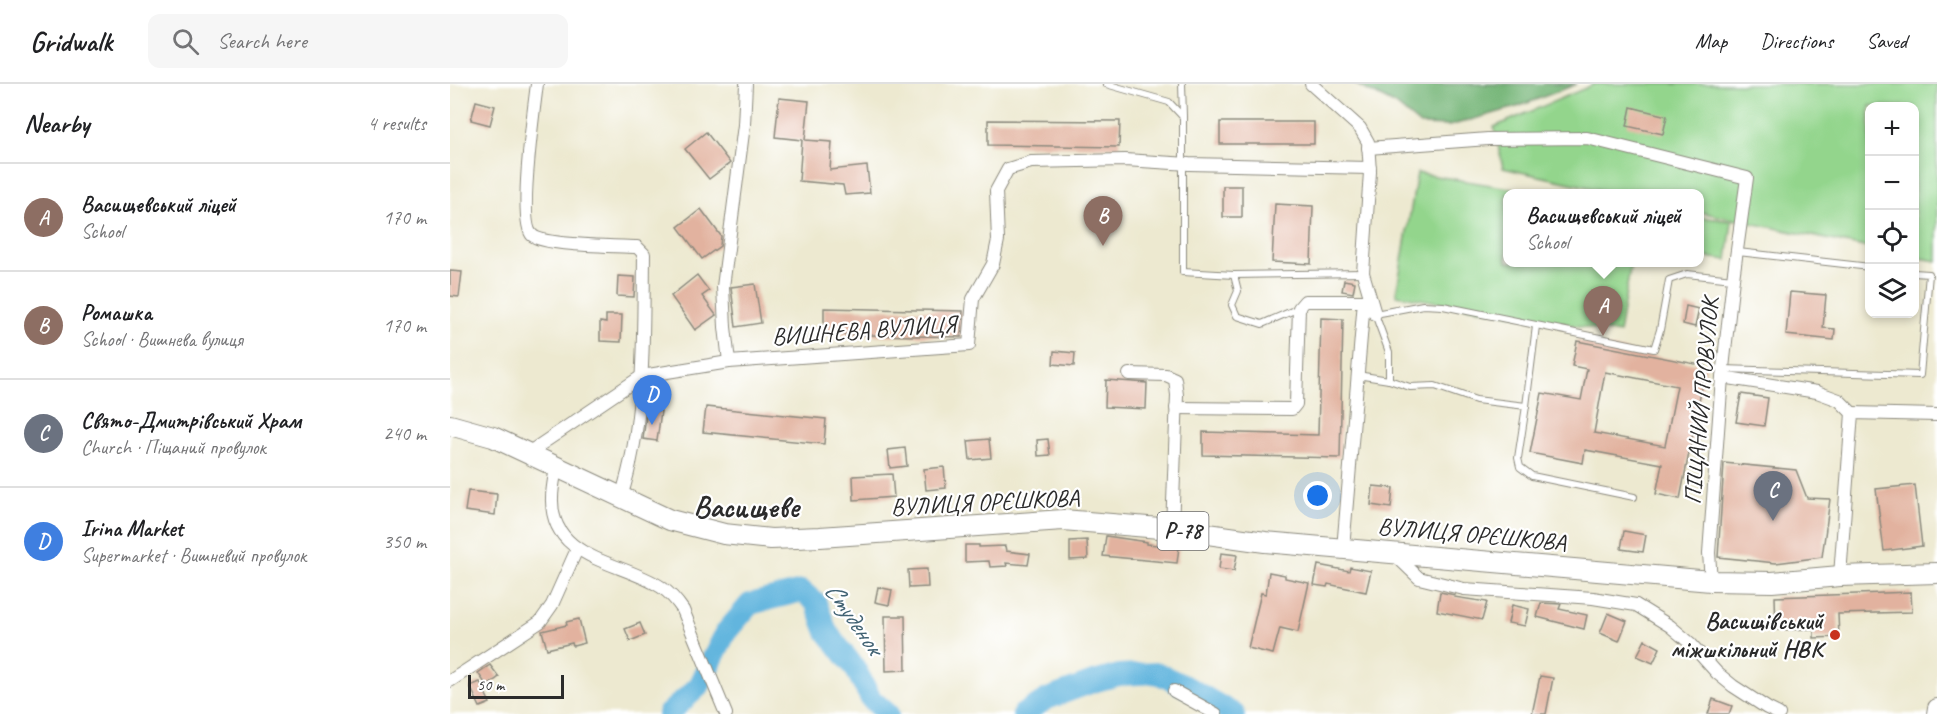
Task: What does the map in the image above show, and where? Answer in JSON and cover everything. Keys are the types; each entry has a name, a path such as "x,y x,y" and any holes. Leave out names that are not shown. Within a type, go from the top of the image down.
{"main road":[{"name":"ВУЛИЦЯ ОРЄШКОВА","path":"450,425 493,437 670,520 724,534 771,538 1063,520 1172,529 1265,542 1711,581 1772,582 1840,576 1937,573"}],"street":[{"path":"537,84 527,185 527,223 531,235 540,240 637,247 644,254 642,376 629,474 621,497"},
{"path":"729,362 724,327 723,287 744,125 746,84"},
{"path":"1311,84 1360,128 1368,142 1370,168 1364,273 1375,314"},
{"name":"ПІЩАНИЙ ПРОВУЛОК","path":"1368,148 1488,139 1587,138 1747,178 1723,373 1709,553 1711,581"},
{"name":"ВИШНЕВА ВУЛИЦЯ","path":"528,453 642,376 729,362 969,345 973,299 993,264 998,240 996,191 1008,169 1031,162 1125,160 1183,164 1370,168"},
{"path":"1176,408 1292,409 1296,404 1299,308 1305,301 1364,301 1375,314"},
{"path":"1343,549 1364,301"},
{"path":"1723,373 1817,392 1839,400 1852,413 1937,415"},
{"path":"1129,374 1166,375 1175,379 1172,529"},
{"path":"1840,576 1852,413"},
{"path":"556,466 552,499 558,528 565,539 577,549 654,582 670,594 683,610 726,714"},
{"path":"450,681 540,622 552,605 577,549"},
{"path":"1394,554 1419,578 1464,589 1593,598 1636,605 1670,626 1733,686 1779,714"},
{"path":"1174,691 1216,714"},
{"path":"1936,714 1937,708"}],"lane":[{"path":"1106,84 1169,102 1183,117"},
{"path":"1182,84 1183,272 1364,273"},
{"path":"1738,252 1865,267"},
{"path":"1723,373 1920,375 1929,274 1919,273"},
{"path":"1234,274 1238,291 1232,305 1237,316 1262,324 1299,308"},
{"path":"1389,380 1389,352 1375,314 1423,305 1443,306 1654,349 1660,330 1669,280 1687,274 1733,279"},
{"path":"1536,326 1518,458 1520,467 1532,476 1634,497"},
{"path":"1357,375 1389,380 1410,387 1435,386 1476,399 1526,406"}],"green space":[{"path":"1355,84 1577,84 1517,107 1449,126 1420,125 1396,105"},
{"path":"1595,84 1937,84 1937,261 1919,258 1919,102 1865,102 1865,247 1704,213 1704,189 1597,189 1503,168 1494,127"},
{"path":"1417,173 1515,189 1503,189 1503,267 1630,267 1619,333 1396,295"},
{"path":"1704,218 1732,221 1727,260 1704,257"}],"building":[{"path":"779,98 809,101 805,140 832,142 830,170 867,166 870,193 845,195 843,185 799,181 802,140 775,137"},
{"path":"476,101 495,106 490,125 471,120"},
{"path":"1631,107 1667,116 1663,134 1627,126"},
{"path":"988,120 1120,121 1119,147 988,145"},
{"path":"1220,122 1314,122 1314,144 1220,144"},
{"path":"706,132 730,163 709,179 685,149"},
{"path":"1223,186 1242,186 1242,217 1223,217"},
{"path":"1275,204 1313,206 1311,264 1272,262"},
{"path":"701,209 721,236 720,246 702,259 678,227"},
{"path":"450,271 462,272 459,297 450,296"},
{"path":"697,275 709,291 702,296 716,315 695,330 671,296"},
{"path":"618,276 635,277 634,297 617,296"},
{"path":"1344,280 1355,282 1353,293 1342,291"},
{"path":"755,284 761,323 736,327 731,287"},
{"path":"1790,292 1826,295 1823,328 1835,329 1834,340 1786,335"},
{"path":"1686,306 1699,309 1695,327 1683,324"},
{"path":"824,308 963,311 961,337 824,334"},
{"path":"606,315 622,315 621,342 600,341 600,322 606,323"},
{"path":"1321,318 1343,319 1340,458 1203,455 1203,432 1318,435"},
{"path":"1577,341 1706,366 1680,499 1656,494 1662,464 1585,450 1583,463 1530,453 1542,393 1581,400 1587,369 1572,366","holes":["1605,372 1677,386 1665,446 1594,433"]},
{"path":"1054,351 1075,353 1074,366 1053,364"},
{"path":"1106,380 1147,383 1146,409 1105,407"},
{"path":"1741,394 1768,398 1764,426 1736,422"},
{"path":"706,407 826,419 824,444 703,432"},
{"path":"647,409 661,411 657,441 643,439"},
{"path":"989,439 991,458 970,460 968,441"},
{"path":"1048,439 1050,455 1038,456 1037,440"},
{"path":"905,448 907,466 890,468 888,450"},
{"path":"1724,463 1796,470 1807,498 1830,499 1822,557 1776,563 1718,557"},
{"path":"944,467 946,488 926,490 924,469"},
{"path":"892,474 894,497 854,500 853,476"},
{"path":"1915,485 1922,546 1884,551 1876,489"},
{"path":"1373,486 1393,488 1391,508 1371,505"},
{"path":"468,491 497,494 495,515 465,511"},
{"path":"1624,531 1646,535 1643,552 1621,549"},
{"path":"1106,536 1147,542 1147,544 1179,547 1177,563 1103,556"},
{"path":"1087,540 1088,559 1070,560 1070,541"},
{"path":"965,545 1005,546 1006,551 1030,554 1028,565 1006,563 1007,566 990,567 989,561 965,562"},
{"path":"1221,553 1237,555 1234,571 1219,569"},
{"path":"1318,565 1349,571 1350,567 1371,571 1366,592 1328,584 1327,587 1314,585"},
{"path":"927,569 928,587 909,588 908,570"},
{"path":"1269,572 1309,583 1298,632 1280,628 1273,654 1248,648 1261,593 1266,594"},
{"path":"878,587 892,590 889,605 875,602"},
{"path":"1440,592 1455,595 1454,597 1487,602 1482,620 1437,611"},
{"path":"1911,592 1912,612 1838,614 1839,637 1814,638 1814,629 1776,630 1775,597"},
{"path":"1541,603 1561,604 1559,609 1587,615 1584,629 1537,617"},
{"path":"1512,605 1529,609 1525,626 1508,623"},
{"path":"1608,613 1627,621 1619,641 1600,633"},
{"path":"885,616 905,616 906,670 886,671"},
{"path":"579,619 585,643 573,646 572,643 547,649 542,631 567,625 566,622"},
{"path":"640,623 645,635 630,641 625,629"},
{"path":"1645,640 1660,648 1653,663 1637,656"},
{"path":"490,665 499,677 487,686 478,673"},
{"path":"1540,676 1553,678 1546,714 1532,714"},
{"path":"480,682 490,703 480,707 470,686"},
{"path":"1713,699 1732,706 1729,714 1708,714"}],"waterway":[{"name":"Студенок","path":"668,714 699,686 726,632 750,604 802,591 816,603 827,632 855,668 871,699 888,714"},
{"name":"Студенок","path":"1023,714 1047,699 1093,682 1119,675 1157,673 1191,689 1234,714"}],"place":[{"name":"Ромашка","path":"1103,246"},
{"name":"Васищевський ліцей","path":"1603,336"},
{"name":"Irina Market","path":"652,425"},
{"name":"Свято-Дмитрівський Храм","path":"1773,521"},
{"name":"Васищівський міжшкільний НВК","path":"1835,635"}],"district":[{"name":"Васищеве","path":"746,507"}]}
